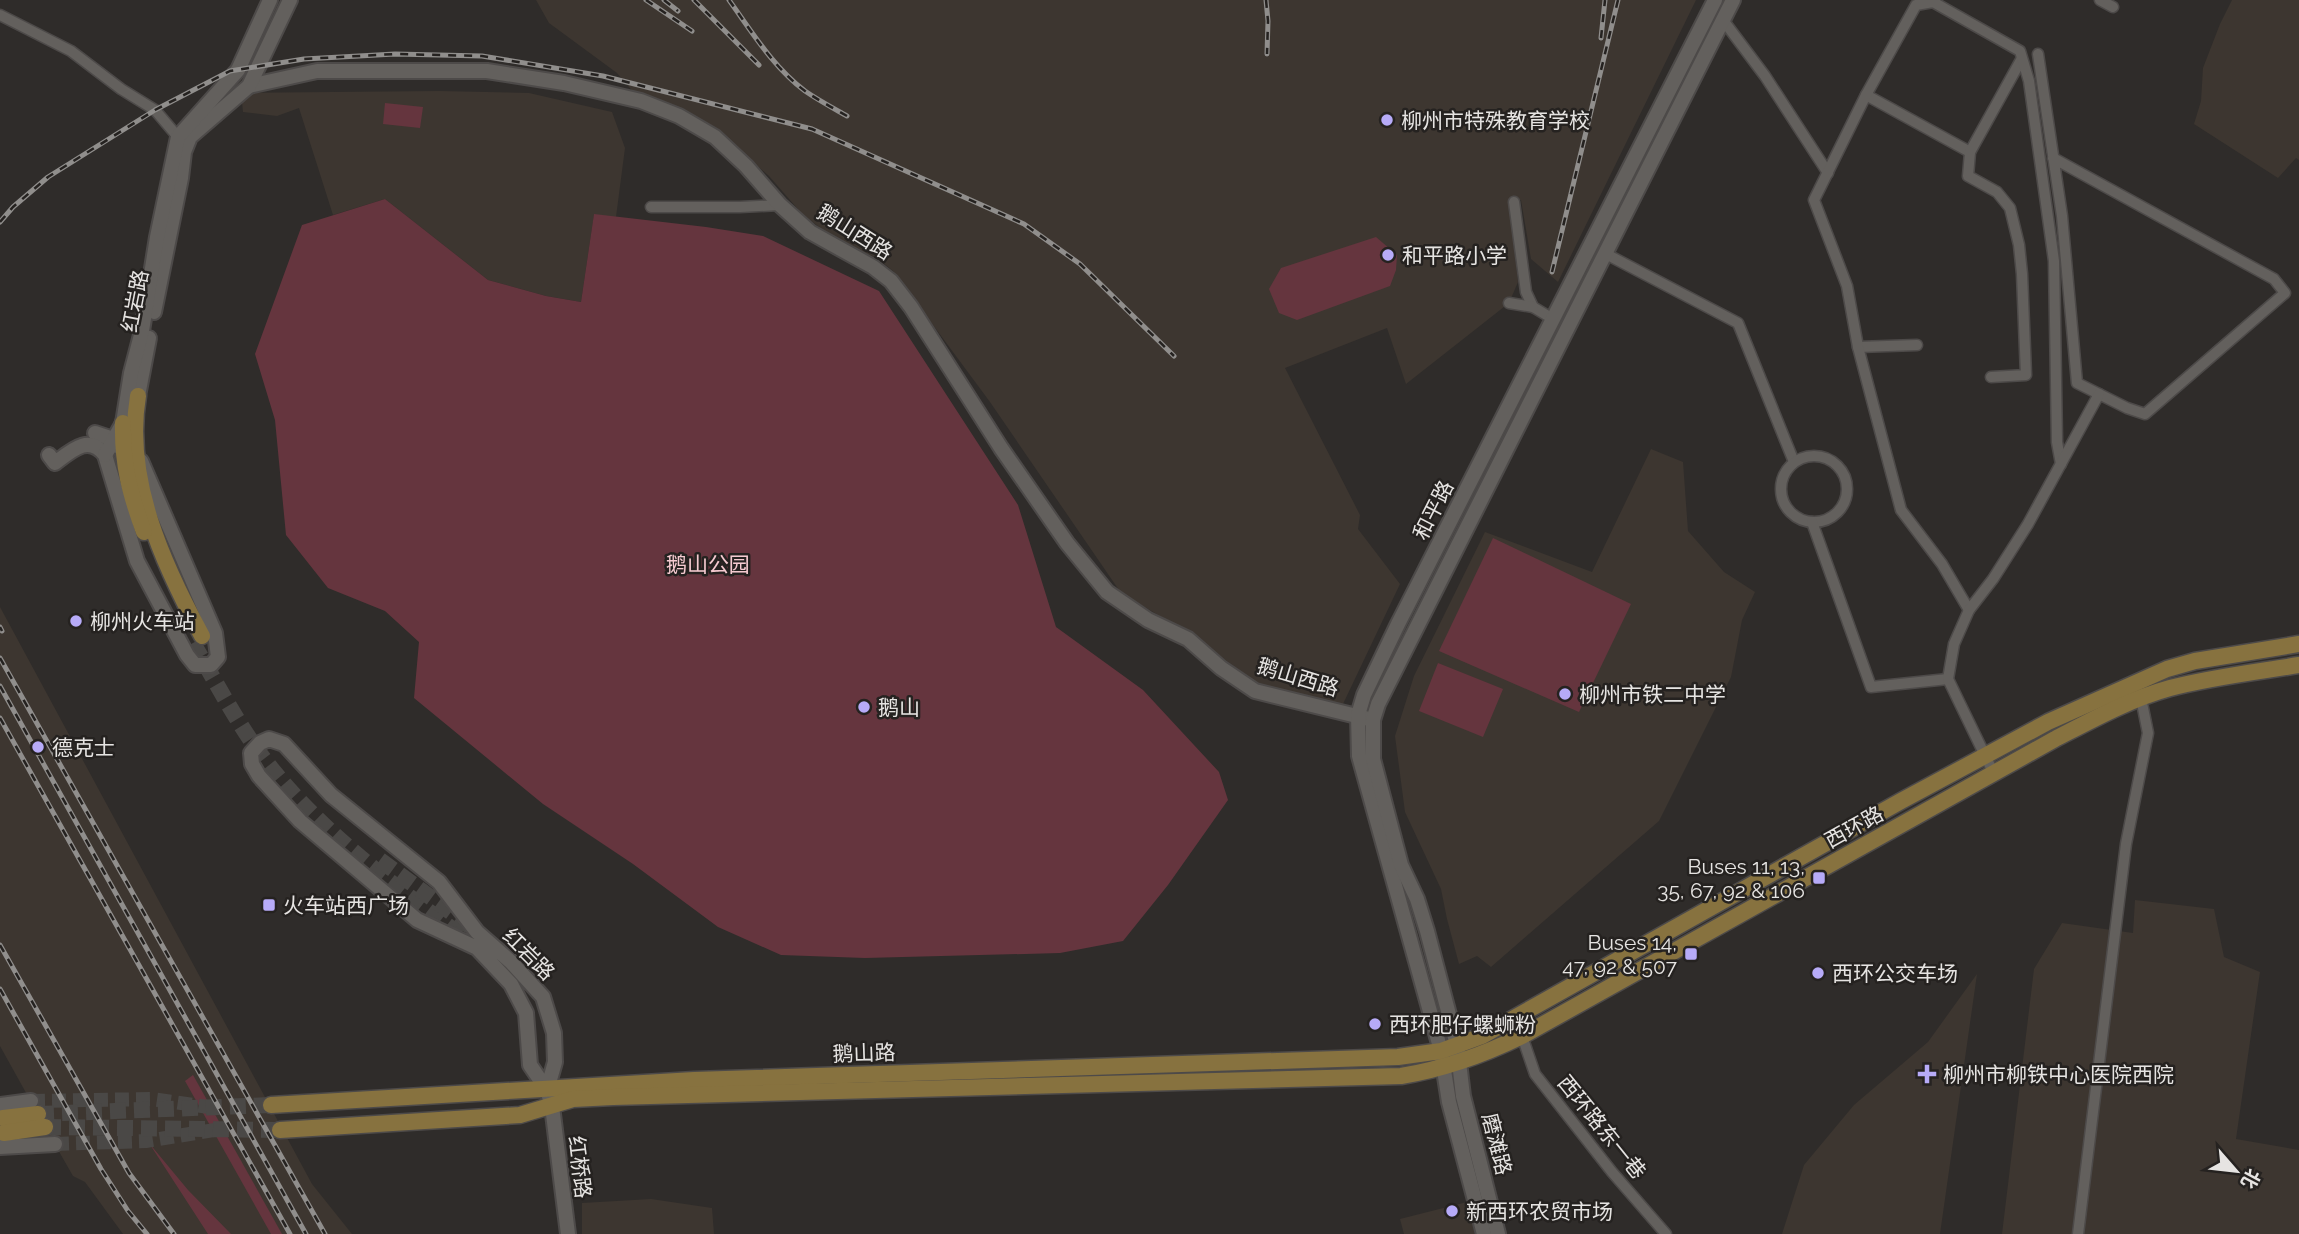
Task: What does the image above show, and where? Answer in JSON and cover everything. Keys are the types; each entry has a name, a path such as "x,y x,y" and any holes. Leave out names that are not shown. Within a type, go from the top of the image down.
{"main road":[{"name":"红岩路","path":"138,396 129,450 129,488 152,556 197,639"},
{"name":"红岩路","path":"123,422 129,450"},
{"name":"西环路","path":"1449,1048 1482,1036 1901,801 2048,722 2167,669 2195,661 2299,644"},
{"name":"西环路","path":"1452,1065 1490,1052 1522,1035 2055,739 2141,698 2170,688 2299,665"},
{"name":"鹅山路","path":"280,1130 520,1115 549,1098 694,1080 1398,1057 1449,1048"},
{"name":"鹅山路","path":"271,1105 1401,1076 1452,1065"},
{"path":"2,1126 38,1114"}],"street":[{"path":"184,137 238,70 270,0"},
{"path":"184,137 248,86 290,0"},
{"name":"和平路","path":"1449,1048 1359,756 1358,716 1364,695 1398,624 1715,0"},
{"name":"和平路","path":"1452,1065 1427,931 1417,899 1401,865 1373,760 1373,720 1378,704 1733,0"},
{"path":"2100,0 2113,7"},
{"path":"1969,610 1942,564 1901,510 1858,347 1847,286 1814,200 1866,95 1916,5 1934,2 2020,51 2029,81 2054,261 2057,442 2061,464"},
{"path":"0,15 71,51 121,89 156,110 184,137"},
{"path":"1723,20 1765,76 1828,173"},
{"path":"2038,54 2053,158 2062,216 2077,383 2145,414 2285,293 2274,279 2053,158"},
{"path":"1991,377 2026,376 2022,274 2019,245 2010,208 1997,192 1968,176 1970,152 2021,60"},
{"name":"鹅山西路","path":"248,86 317,71 487,71 564,83 641,102 679,116 715,136 780,205 810,232 873,267 891,281 911,307 1001,448 1067,544 1107,592 1148,620 1188,639 1220,668 1255,691 1373,720"},
{"path":"1866,95 1970,152"},
{"name":"红岩路","path":"138,396 181,178 184,137"},
{"name":"红岩路","path":"123,422 131,373 142,331 157,237 184,137"},
{"path":"1514,202 1526,292 1533,307"},
{"path":"651,207 780,205"},
{"path":"1606,254 1738,323 1794,462"},
{"path":"1509,303 1533,307 1553,319"},
{"path":"1858,347 1917,345"},
{"path":"1994,774 1948,680 1954,643 1969,610 1993,579 2028,524 2099,394"},
{"path":"105,455 123,422"},
{"path":"49,455 55,463 71,451 88,444 98,446 105,455 143,573 187,655 195,665 211,665 218,657 215,633 129,450 95,433"},
{"path":"1814,455 1825,457 1841,469 1847,489 1845,499 1833,516 1812,522 1791,513 1781,493 1786,471 1794,462 1814,455"},
{"path":"1812,522 1871,687 1948,680"},
{"path":"2078,1234 2126,844 2148,733 2141,698"},
{"name":"红岩路","path":"269,739 284,744 331,795 439,882 477,932 512,962 543,996 554,1033 555,1062 549,1098 530,1065 526,1013 511,984 477,948 417,920 300,821 268,787 252,764 251,753 260,743 269,739"},
{"name":"西环路东一巷","path":"1522,1035 1535,1074 1612,1172 1666,1234"},
{"name":"磨滩路","path":"1452,1065 1449,1101 1484,1234"},
{"name":"磨滩路","path":"1452,1065 1463,1096 1498,1234"},
{"name":"红桥路","path":"549,1098 568,1234"},
{"path":"2,1126 38,1114"},
{"path":"2,1126 55,1144"}],"shaded area":[{"path":"536,0 1696,0 1558,282 1531,259 1521,200 1509,203 1518,282 1509,303 1406,384 1387,328 1285,368 1360,515 1358,529 1400,584 1343,704 1261,686 1187,632 1121,593 990,402 893,271 877,258 841,243 803,215 769,176 711,126 684,109 635,94 617,73 549,23"},
{"path":"2232,0 2299,0 2299,160 2296,158 2278,178 2194,124 2201,101 2203,68"},
{"path":"241,93 529,93 612,112 625,148 616,217 594,215 581,302 546,296 488,280 385,199 333,215 299,108 277,116 243,112"},
{"name":"柳州市铁二中学","path":"1651,449 1683,462 1688,531 1724,572 1755,592 1742,620 1731,677 1659,821 1491,967 1477,956 1459,964 1441,889 1405,812 1395,736 1414,676 1485,532 1592,572"},
{"path":"0,607 312,1184 352,1234 123,1234 85,1182 73,1176 45,1127 0,1046"},
{"path":"2135,900 2214,909 2224,957 2260,972 2236,1139 2299,1150 2299,1234 2002,1234 2034,969 2062,923 2133,933"},
{"name":"柳州市柳铁中心医院西院","path":"1977,974 1940,1234 1782,1234 1804,1165 1854,1105 1928,1042"},
{"path":"651,1199 712,1208 714,1234 582,1234 582,1203"},
{"name":"新西环农贸市场","path":"1467,1202 1475,1234 1404,1234 1400,1219"}],"green space":[{"path":"385,103 423,107 420,128 383,124"},
{"name":"鹅山公园","path":"385,199 488,280 546,296 581,302 594,214 763,236 879,291 1018,505 1056,627 1143,690 1219,772 1228,800 1168,885 1123,941 1060,953 865,958 781,955 718,927 633,864 543,804 414,698 419,642 385,611 328,588 286,535 275,420 255,354 302,225"},
{"path":"1376,237 1397,255 1396,270 1390,286 1297,320 1279,313 1269,289 1281,268"},
{"path":"1493,538 1631,604 1579,712 1439,651"},
{"path":"1438,663 1503,689 1483,737 1419,711"},
{"path":"193,1075 282,1234 271,1234 185,1081"},
{"path":"149,1143 188,1190 231,1234 208,1234"}],"tunnel":[{"path":"193,643 253,743 297,798 367,863 467,940"},
{"path":"380,860 475,930"},
{"path":"31,1101 152,1099 215,1108"},
{"path":"38,1114 271,1105"},
{"path":"45,1127 280,1130"},
{"path":"55,1144 146,1141 221,1129"}],"railway":[{"path":"646,0 692,31"},
{"path":"664,0 678,11"},
{"path":"694,0 759,65"},
{"path":"729,0 793,82 847,116"},
{"path":"1266,0 1267,54"},
{"path":"1601,38 1605,0"},
{"path":"1552,272 1618,0"},
{"path":"0,222 48,177 155,110 230,71 304,59 395,54 482,56 603,76 812,129 1024,224 1080,264 1174,356"},
{"path":"0,627 2,631"},
{"path":"0,658 325,1234"},
{"path":"0,686 306,1234"},
{"path":"0,718 290,1234"},
{"path":"0,945 129,1173 174,1234"},
{"path":"0,989 101,1169 128,1211 147,1234"}],"place":[{"name":"柳州市特殊教育学校","path":"1387,120"},
{"name":"和平路小学","path":"1388,255"},
{"name":"柳州火车站","path":"76,621"},
{"name":"柳州市铁二中学","path":"1565,694"},
{"name":"鹅山","path":"864,707"},
{"name":"德克士","path":"38,747"},
{"name":"Buses 11, 13, 35, 67, 92 & 106","path":"1819,878"},
{"name":"火车站西广场","path":"269,905"},
{"name":"Buses 14, 47, 92 & 507","path":"1691,954"},
{"name":"西环公交车场","path":"1818,973"},
{"name":"西环肥仔螺蛳粉","path":"1375,1024"},
{"name":"柳州市柳铁中心医院西院","path":"1927,1074"},
{"name":"新西环农贸市场","path":"1452,1211"}]}
